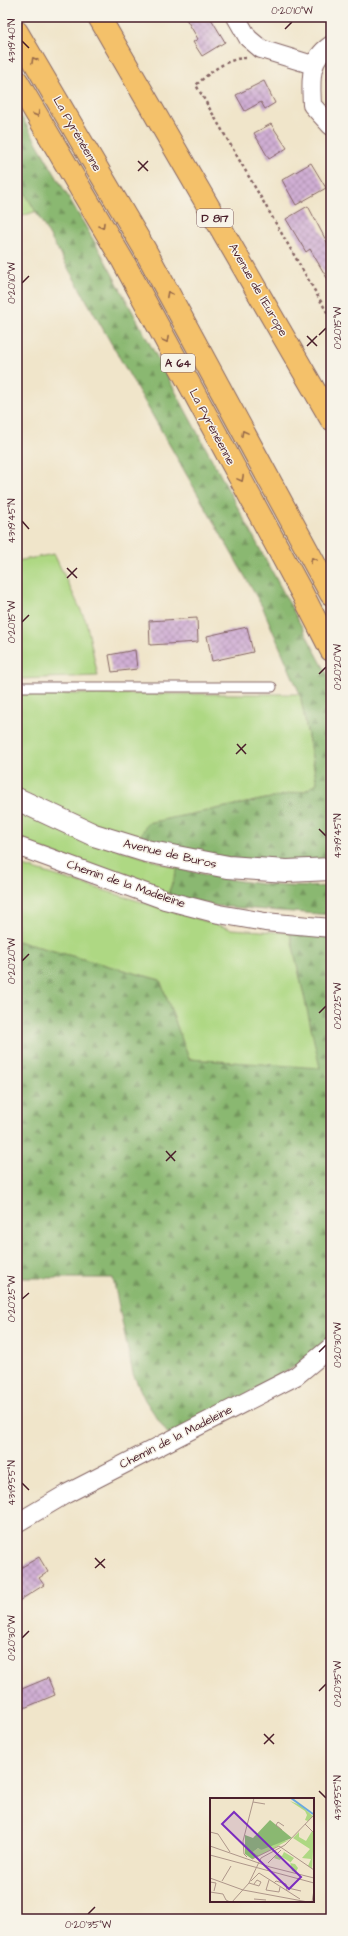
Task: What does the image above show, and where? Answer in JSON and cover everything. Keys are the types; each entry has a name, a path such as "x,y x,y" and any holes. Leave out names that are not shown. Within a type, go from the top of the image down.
{"main road":[{"name":"Avenue de l'Europe","path":"99,17 331,419"},
{"name":"La Pyrénéenne","path":"17,32 144,248 331,594"},
{"name":"La Pyrénéenne","path":"17,81 123,261 302,593 331,650"}],"street":[{"path":"236,17 248,38 261,49 313,65"},
{"path":"331,45 326,48 313,65 312,105 331,126"},
{"name":"Avenue de Buros","path":"17,799 94,836 146,851 228,867 287,871 331,869"},
{"name":"Chemin de la Madeleine","path":"17,846 172,902 219,914 265,922 331,928"},
{"name":"Chemin de la Madeleine","path":"17,1523 66,1494 296,1376 331,1347"}],"lane":[{"path":"17,687 272,687"}],"path":[{"path":"261,49 259,60 239,58 215,69 196,85 331,319"}],"green space":[{"path":"17,109 101,253 331,681 331,862 262,862 219,857 139,839 147,823 305,791 317,783 300,694 263,608 17,179"},
{"path":"17,179 37,211 17,218"},
{"path":"54,554 86,621 98,676 17,679 17,561"},
{"path":"17,694 300,694 317,784 305,791 148,823 139,839 97,827 17,791"},
{"path":"17,811 65,833 178,868 168,894 17,840"},
{"path":"17,864 231,929 290,933 321,1069 189,1059 160,980 17,941"},
{"path":"178,868 216,877 254,883 312,887 331,886 331,915 217,906 168,894"},
{"path":"290,933 331,935 331,1337 308,1359 170,1437 145,1400 133,1374 113,1278 17,1278 17,941 160,980 189,1059 320,1068"}],"building":[{"path":"185,17 210,17 225,42 202,56 193,42 198,39"},
{"path":"264,81 275,103 265,109 261,102 245,111 236,95"},
{"path":"271,124 287,148 269,159 254,133"},
{"path":"311,163 326,188 296,205 282,180"},
{"path":"308,206 331,250 331,285 310,249 306,252 286,219"},
{"path":"197,618 198,642 150,645 149,621"},
{"path":"247,627 253,652 212,661 207,636"},
{"path":"135,650 137,669 112,672 109,655"},
{"path":"39,1557 48,1572 39,1578 44,1585 17,1602 17,1570"},
{"path":"48,1678 55,1695 17,1711 17,1691"}]}
